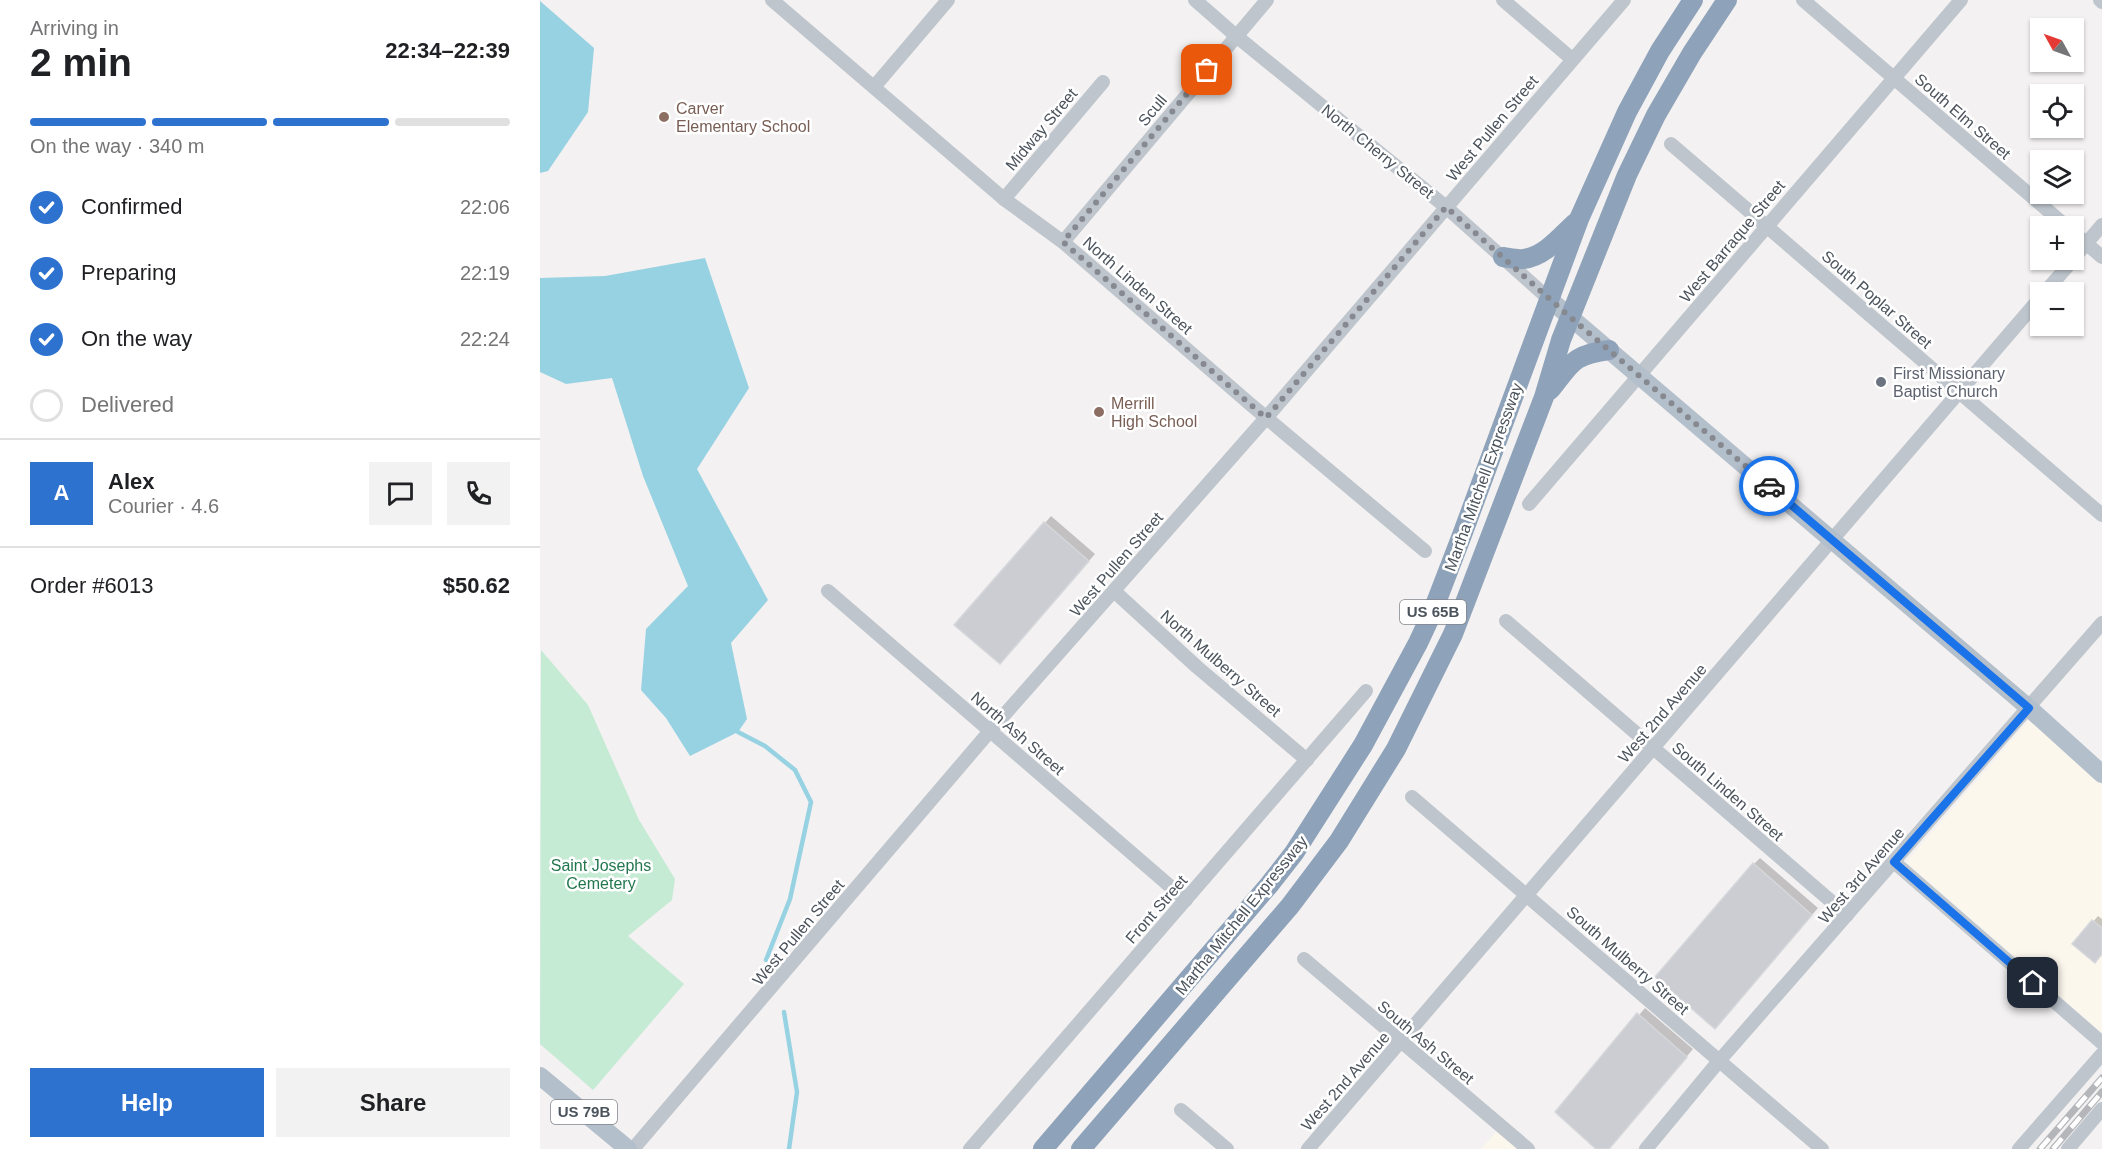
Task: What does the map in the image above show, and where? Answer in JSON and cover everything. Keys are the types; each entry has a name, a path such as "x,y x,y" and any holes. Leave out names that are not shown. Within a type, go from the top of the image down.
{"highway":[{"name":"Martha Mitchell Expressway","path":"1043,1149 1276,877 1294,853 1363,745 1403,674 1432,613 1579,219 1627,112 1660,51 1693,0"},
{"name":"Martha Mitchell Expressway","path":"1081,1149 1290,906 1339,841 1413,718 1453,634 1544,397 1559,345 1627,175 1656,115 1692,53 1727,0"},
{"path":"1503,256 1522,260 1536,256 1554,243 1579,219"},
{"path":"1544,397 1579,356 1589,352 1609,350"}],"main road":[{"name":"North Cherry Street","path":"1549,299 2029,708 2102,774"},
{"name":"US 79B","path":"540,1076 628,1149"}],"street":[{"name":"North Linden Street","path":"772,0 1004,199 1063,242 1266,418 1425,551"},
{"path":"874,87 948,0"},
{"name":"North Cherry Street","path":"1195,0 1446,207 1549,299"},
{"name":"Scull","path":"1063,242 1235,35 1267,0"},
{"path":"1503,0 1572,59"},
{"name":"West Pullen Street","path":"633,1149 990,731 1266,418 1624,0"},
{"name":"South Elm Street","path":"1803,0 2054,216"},
{"name":"West Barraque Street","path":"1529,504 1961,0"},
{"name":"Midway Street","path":"1004,199 1103,82"},
{"name":"South Poplar Street","path":"1671,144 2102,515"},
{"path":"2084,246 2102,225"},
{"path":"2086,244 2102,257"},
{"path":"2053,282 2064,270"},
{"name":"West 2nd Avenue","path":"1308,1149 1961,393 2030,310"},
{"name":"North Ash Street","path":"828,591 1186,900"},
{"name":"North Mulberry Street","path":"1114,591 1197,667 1307,760"},
{"name":"South Linden Street","path":"1506,621 1847,915"},
{"name":"West 3rd Avenue","path":"1646,1149 1719,1061 2102,623"},
{"name":"Front Street","path":"970,1149 1366,690"},
{"name":"South Mulberry Street","path":"1412,797 1822,1149"},
{"path":"1894,862 2102,1043"},
{"name":"South Ash Street","path":"1304,959 1528,1149"},
{"path":"2019,1149 2102,1054"},
{"path":"2068,1149 2102,1109"},
{"path":"1181,1110 1227,1149"}],"shaded area":[{"path":"2029,720 2102,784 2102,1033 1906,862"},
{"path":"1498,1130 1521,1149 1481,1149"}],"green space":[{"name":"Saint Josephs Cemetery","path":"541,650 588,705 639,820 675,879 672,900 628,936 684,984 593,1090 540,1044"}],"water":[{"path":"540,1 594,48 588,112 548,171 540,173"},
{"path":"705,258 749,388 697,469 768,600 731,643 747,719 738,732 690,756 666,718 641,690 646,629 688,586 643,476 612,378 566,384 540,372 540,278 605,276"}],"building":[{"path":"1044,522 1089,561 1000,664 954,625"},
{"path":"1753,863 1812,915 1715,1029 1655,977"},
{"path":"2092,920 2102,928 2102,954 2095,963 2072,944"},
{"path":"1637,1013 1687,1057 1609,1149 1596,1149 1555,1112"}],"waterway":[{"path":"738,732 765,746 795,770 811,802 790,899 766,960"},
{"path":"784,1012 797,1092 789,1149"}],"railway":[{"path":"2040,1149 2102,1078"},
{"path":"2053,1149 2102,1092"}],"way so far":[{"path":"1207,70 1063,242 1266,418 1446,207 1580,326 1769,486"}],"place":[{"name":"Carver Elementary School","path":"664,117"},
{"name":"First Missionary Baptist Church","path":"1881,382"},
{"name":"Merrill High School","path":"1099,412"}],"route":[{"path":"1769,486 2029,708 1894,862 2033,983"}]}
